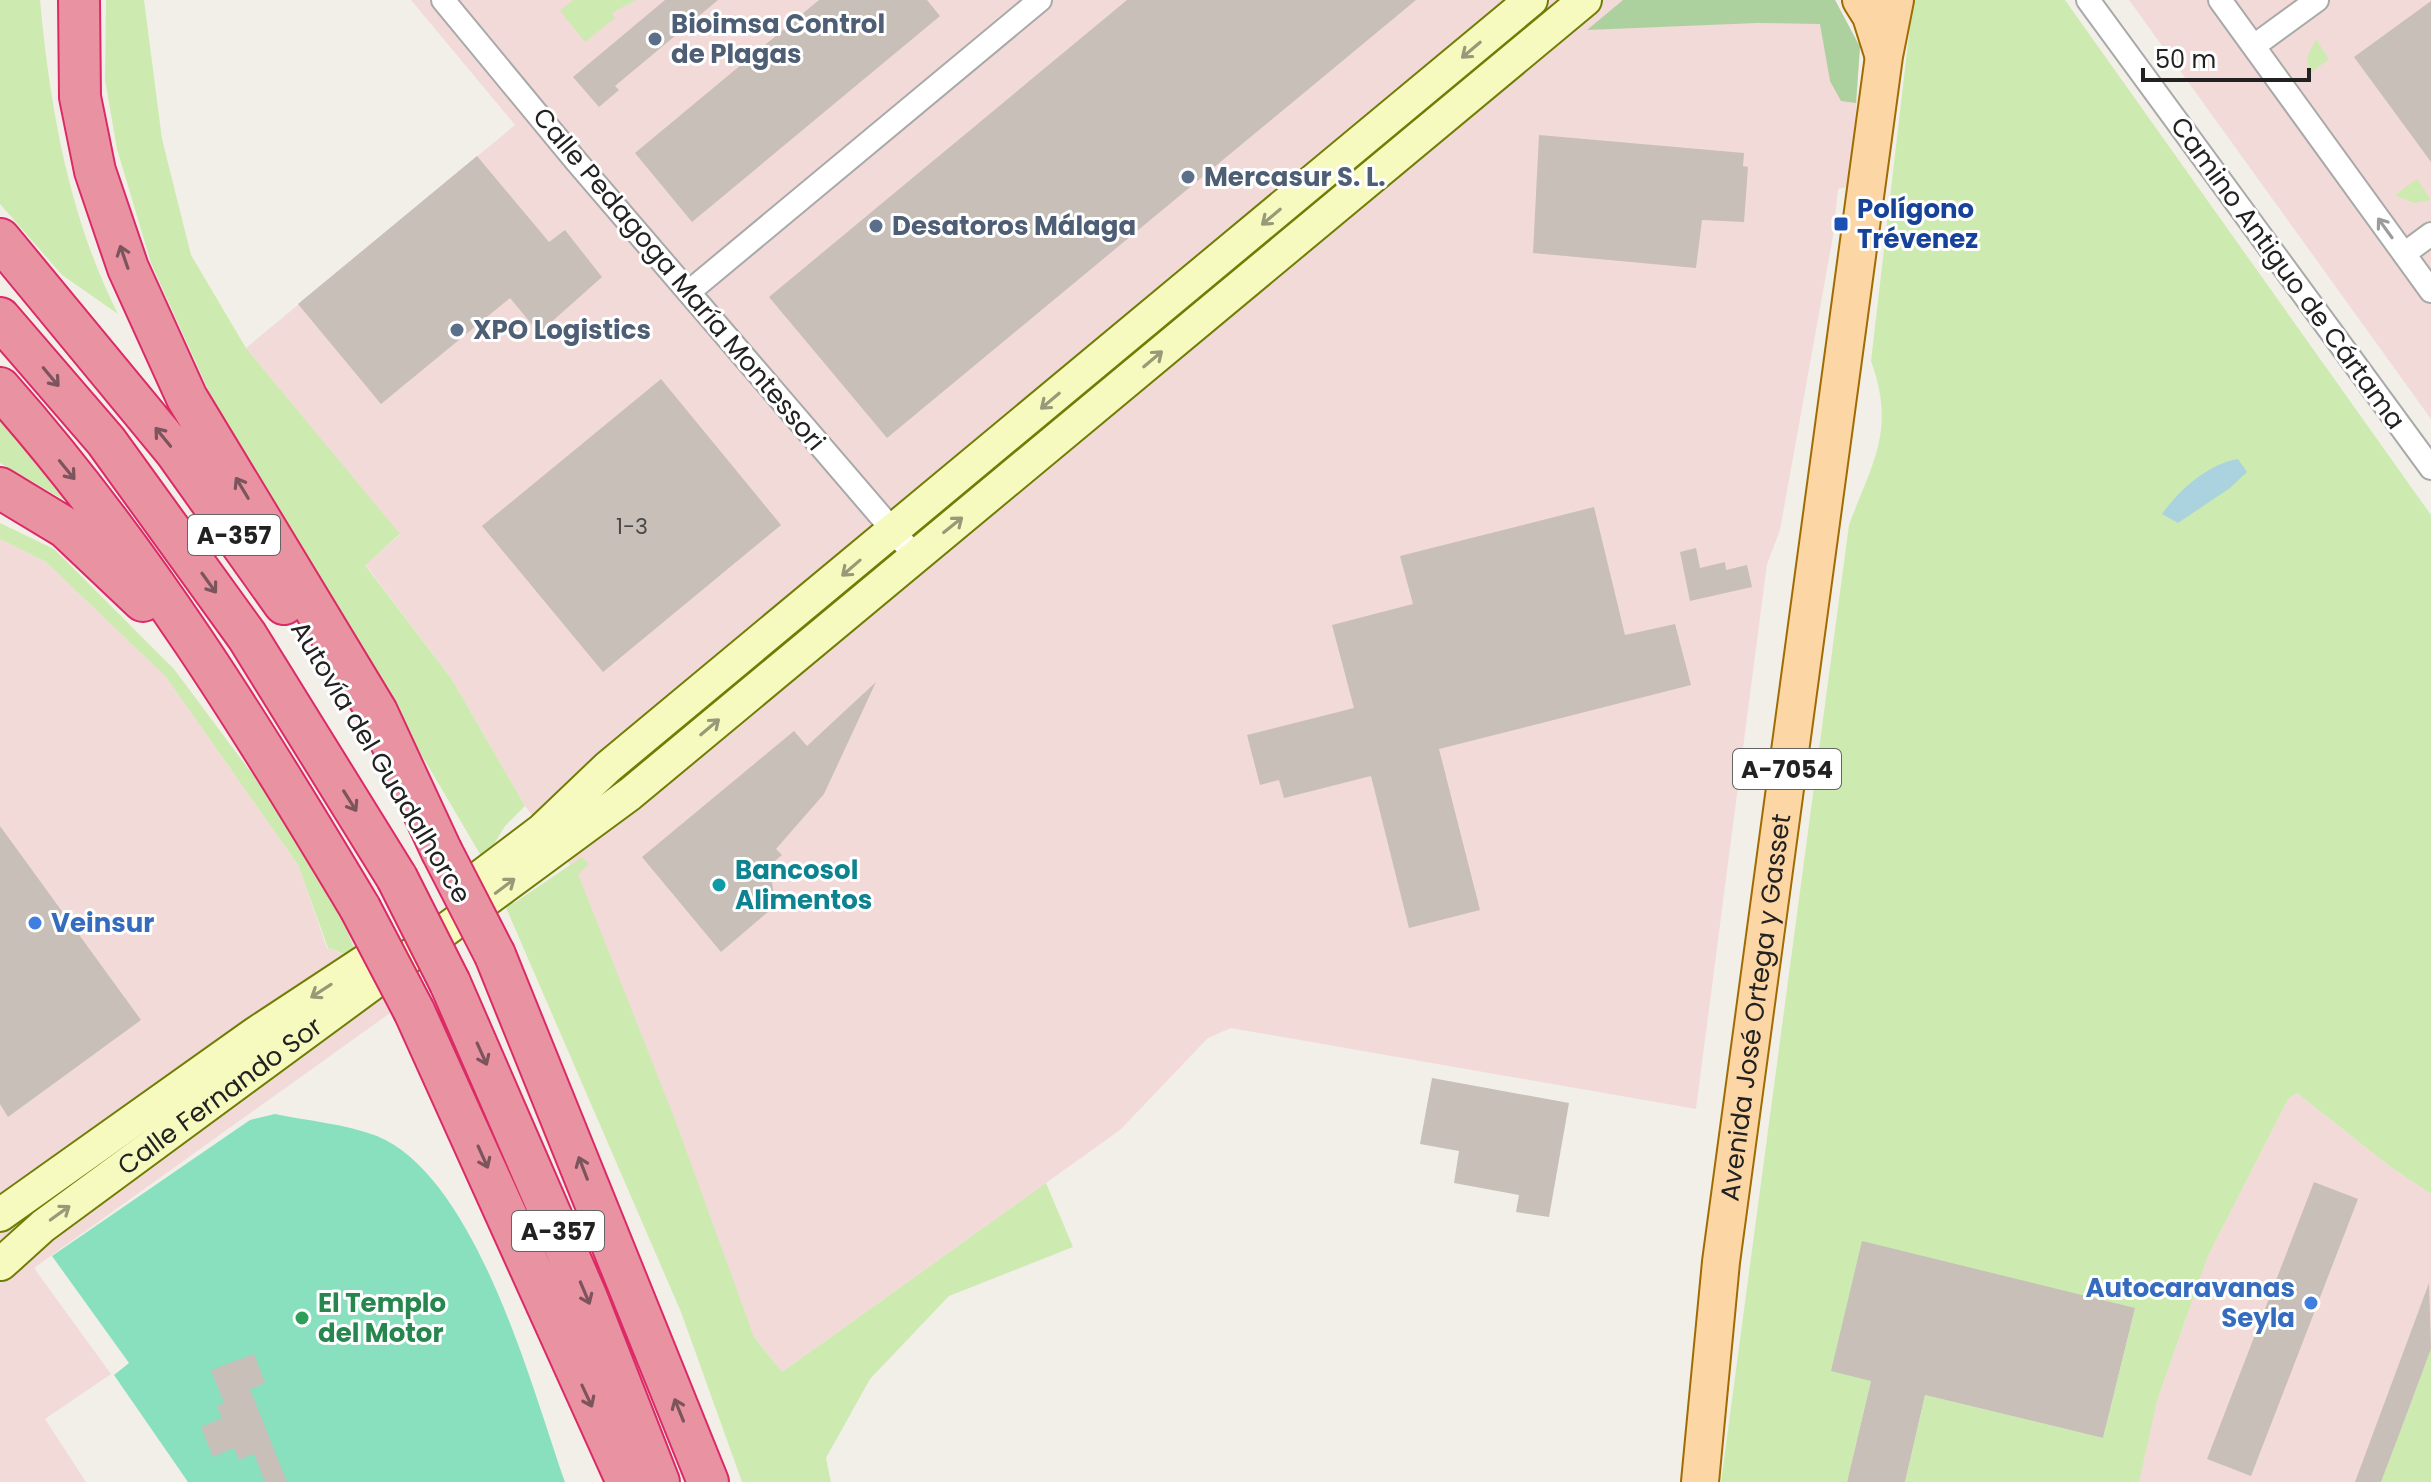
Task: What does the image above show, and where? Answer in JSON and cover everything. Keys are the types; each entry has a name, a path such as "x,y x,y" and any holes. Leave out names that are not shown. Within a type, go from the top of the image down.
{"highway":[{"path":"59,0 95,171 128,268 187,398 377,712 441,850"},
{"path":"79,0 80,97"},
{"name":"Autovía del Guadalhorce","path":"0,239 175,451 289,611 441,850 495,955 567,1125 708,1482"},
{"name":"Autovía del Guadalhorce","path":"0,318 106,441 247,636 397,878 450,983 587,1298 659,1482"},
{"path":"0,388 118,535 192,637 276,767 360,908 414,1011 627,1482"},
{"path":"0,488 66,528 137,593 276,767"}],"main road":[{"name":"Avenida José Ortega y Gasset","path":"1861,0 1871,16 1884,56"},
{"name":"Avenida José Ortega y Gasset","path":"1700,1482 1723,1247 1884,56 1895,0"}],"street":[{"name":"Calle Pedagoga María Montessori","path":"443,0 576,161 915,556"},
{"path":"690,291 1040,0"},
{"path":"436,924 608,767 1531,0"},
{"name":"Camino Antiguo de Cártama","path":"2088,0 2431,468"},
{"path":"2220,0 2431,291"},
{"path":"2254,46 2317,0"},
{"path":"436,924 630,794 1576,3"},
{"path":"2404,254 2431,234"},
{"name":"Calle Fernando Sor","path":"0,1215 436,924"},
{"name":"Calle Fernando Sor","path":"0,1265 43,1226 436,924"}],"shaded area":[{"path":"411,0 1835,0 1860,47 1851,186 1838,189 1833,236 1780,530 1767,564 1696,1109 1231,1028 1208,1038 1120,1130 782,1372 754,1337 577,874 525,806 451,678 365,564 400,535 246,348 515,125"},
{"path":"2129,0 2431,0 2431,419"},
{"path":"0,539 46,562 166,677 298,865 327,948 359,960 393,1011 34,1268 111,1374 45,1419 86,1482 0,1482"},
{"name":"Autocaravanas Seyla","path":"2297,1093 2388,1165 2431,1194 2431,1349 2381,1482 2135,1482 2157,1401 2208,1256 2288,1099"}],"green space":[{"path":"0,0 40,0 64,161 87,239 118,314 62,275 0,204"},
{"path":"106,0 144,0 162,139 191,255 246,348 400,534 365,565 451,678 525,806 505,826 489,852 514,903 582,857 589,864 578,874 674,1117 754,1337 782,1372 1046,1183 1073,1247 949,1296 870,1379 826,1458 831,1482 742,1482 681,1312 480,854 214,403 151,263 117,149 105,80"},
{"path":"573,0 636,0 612,13 615,18 585,42 560,11"},
{"path":"1623,0 1835,0 1860,47 1856,103 1841,101 1830,81 1820,24 1757,23 1587,30"},
{"path":"1913,0 2065,0 2431,515 2431,1194 2388,1165 2297,1093 2288,1099 2208,1256 2157,1401 2139,1482 1905,1482 1925,1395 2103,1438 2135,1308 1871,1381 1847,1482 1721,1482 1849,525 1873,463 1881,426 1878,385 1871,361"},
{"path":"2316,39 2329,59 2309,74 2307,57"},
{"path":"1485,56 1492,64 1288,233 1282,225"},
{"path":"2417,179 2431,200 2414,203 2395,195"},
{"path":"1267,238 1272,245 978,488 973,482"},
{"path":"0,419 64,500 0,463"},
{"path":"0,523 54,549 174,669 259,783 337,906 359,960 328,948 298,865 166,677 46,562 0,539"},
{"path":"826,603 832,609 629,777 624,770"},
{"name":"El Templo del Motor","path":"275,1114 377,1136 412,1159 444,1194 496,1289 565,1482 188,1482 114,1375 129,1363 52,1256 250,1120"},
{"path":"2431,1349 2431,1482 2381,1482"}],"water":[{"path":"2238,459 2247,472 2230,488 2178,523 2162,514 2195,479 2216,466"}],"building":[{"path":"665,0 718,0 615,86 619,90 599,107 573,77"},
{"path":"819,0 927,0 940,16 692,222 635,153"},
{"path":"1127,0 1416,0 887,438 769,297"},
{"path":"2431,1 2431,162 2354,57"},
{"path":"1539,135 1744,153 1743,166 1748,167 1744,222 1702,220 1696,268 1533,253"},
{"path":"477,156 549,242 565,230 602,277 539,333 510,298 381,404 298,304"},
{"path":"661,379 781,525 603,672 482,526"},
{"path":"1594,507 1625,635 1675,624 1691,685 1439,749 1480,910 1409,928 1371,776 1284,798 1279,780 1260,785 1247,735 1354,708 1332,625 1413,604 1400,556"},
{"path":"1696,548 1700,568 1725,562 1726,570 1747,565 1752,587 1690,601 1680,552"},
{"path":"876,682 824,794 776,849 782,855 770,865 775,906 721,952 642,857 794,731 807,746"},
{"name":"Veinsur","path":"0,826 141,1020 8,1117 0,1104"},
{"path":"1432,1078 1569,1103 1549,1217 1516,1212 1519,1195 1454,1183 1459,1151 1420,1144"},
{"path":"2314,1182 2358,1199 2251,1476 2207,1459"},
{"path":"1862,1241 2135,1308 2103,1438 1925,1395 1905,1482 1847,1482 1871,1381 1831,1371"},
{"path":"2429,1283 2431,1349 2381,1482 2355,1482"},
{"path":"254,1354 265,1383 250,1389 287,1482 265,1482 254,1454 239,1460 234,1448 213,1457 201,1427 222,1418 217,1406 224,1403 211,1370"}],"place":[{"name":"Bioimsa Control de Plagas","path":"655,39"},
{"name":"Mercasur S. L.","path":"1188,177"},
{"name":"Polígono Trévenez","path":"1841,224"},
{"name":"Desatoros Málaga","path":"876,226"},
{"name":"XPO Logistics","path":"457,330"},
{"name":"Bancosol Alimentos","path":"719,885"},
{"name":"Veinsur","path":"35,923"},
{"name":"Autocaravanas Seyla","path":"2311,1303"},
{"name":"El Templo del Motor","path":"302,1318"}]}
